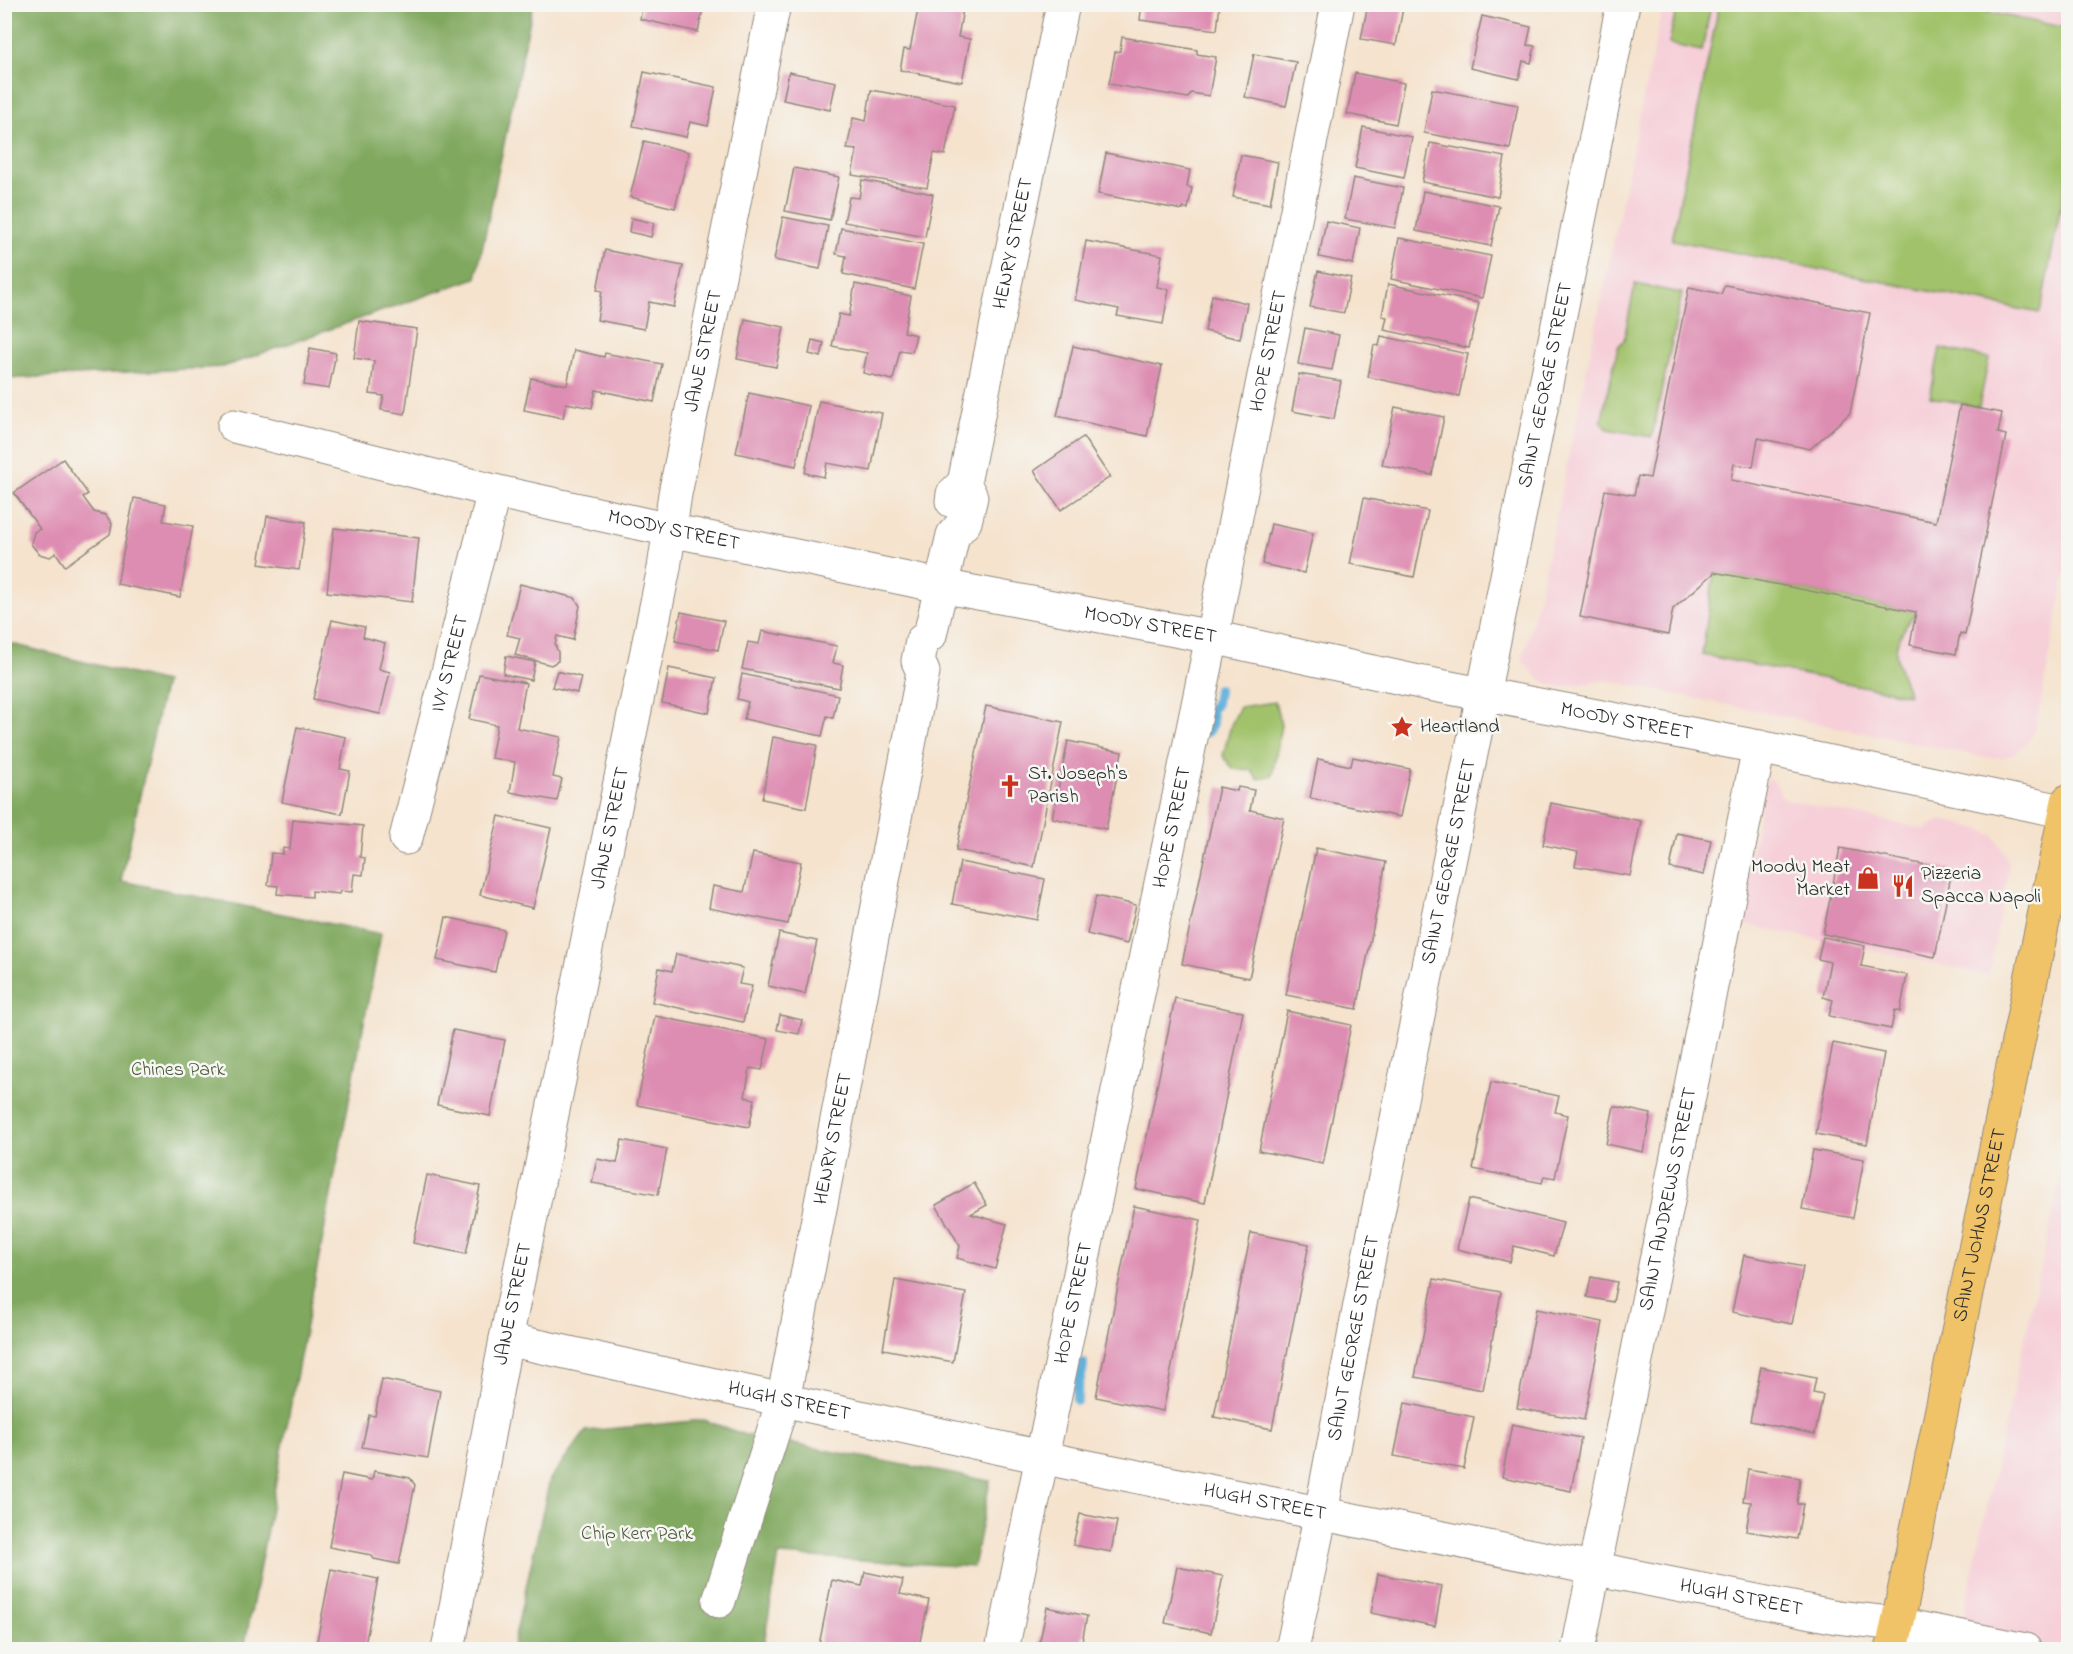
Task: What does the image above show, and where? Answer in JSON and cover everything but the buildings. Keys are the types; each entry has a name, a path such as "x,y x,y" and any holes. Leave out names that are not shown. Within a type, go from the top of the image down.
{"main road":[{"name":"SAINT JOHNS STREET","path":"1894,1637 2068,808"}],"street":[{"name":"JANE STREET","path":"448,1650 506,1339 664,568 677,483 774,4"},
{"name":"HENRY STREET","path":"719,1600 783,1401 923,672 937,664 940,645 930,635 953,535 965,522 970,497 964,483 1063,4"},
{"name":"HOPE STREET","path":"1002,1650 1212,637 1338,4"},
{"name":"SAINT GEORGE STREET","path":"1292,1650 1321,1513 1368,1262 1623,4"},
{"name":"MOODY STREET","path":"234,426 494,491 670,530 941,586 1212,637 1484,695 2068,808"},
{"name":"IVY STREET","path":"406,838 494,491"},
{"name":"SAINT ANDREWS STREET","path":"1578,1650 1759,747"},
{"name":"HUGH STREET","path":"506,1339 1042,1457 1837,1617 1894,1637 2025,1650"}],"shaded area":[{"path":"1663,5 2068,5 2068,560 2036,726 2024,746 2013,754 2003,758 1983,757 1605,680 1565,687 1549,684 1536,676 1522,660 1540,592"},
{"path":"1766,780 1773,781 1782,797 1787,800 1924,829 1944,820 1993,835 2005,854 2009,866 1989,975 1737,923"},
{"path":"2068,1146 2068,1649 1957,1650 1971,1577"}],"green space":[{"path":"5,4 533,5 476,278 223,367 5,379"},
{"path":"1677,5 1711,5 1702,51 1669,44"},
{"path":"1719,5 1950,5 2068,28 2068,170 2040,313 1672,240"},
{"path":"1635,284 1682,293 1652,437 1608,429 1601,422 1618,347 1624,340"},
{"path":"1940,348 1989,358 1979,407 1930,397"},
{"path":"1714,572 1916,612 1901,635 1896,652 1909,695 1702,655"},
{"name":"Chines Park","path":"4,642 165,682 121,881 381,934 244,1649 5,1649"},
{"path":"1275,702 1281,725 1272,776 1258,779 1251,770 1233,769 1223,756 1231,725 1240,707"},
{"name":"Chip Kerr Park","path":"704,1420 745,1435 990,1481 973,1567 779,1555 763,1649 512,1650 550,1479 586,1431"}],"waterway":[{"path":"1207,732 1212,723 1211,710 1216,703 1218,689"},
{"path":"1077,1400 1083,1363"}],"place":[{"name":"Heartland","path":"1402,727"},
{"name":"St. Joseph's Parish","path":"1010,786"},
{"name":"Moody Meat Market","path":"1868,878"},
{"name":"Pizzeria Spacca Napoli","path":"1903,886"}]}
